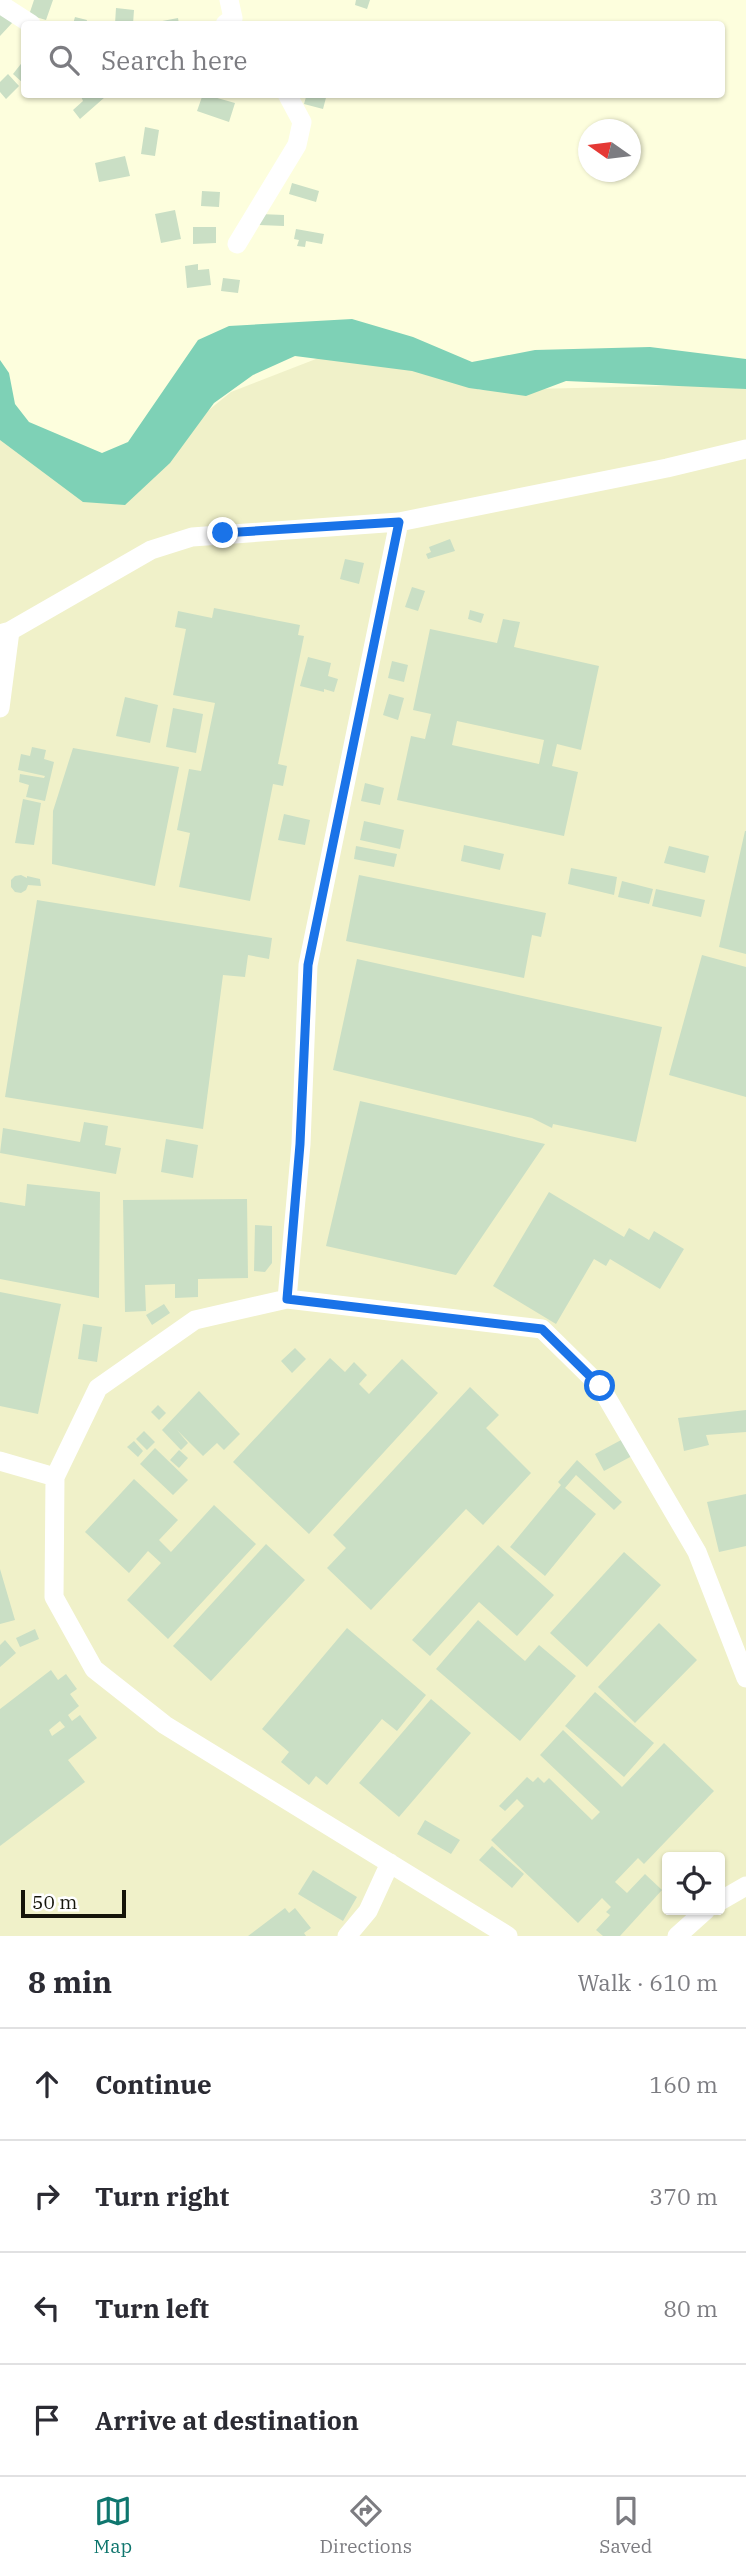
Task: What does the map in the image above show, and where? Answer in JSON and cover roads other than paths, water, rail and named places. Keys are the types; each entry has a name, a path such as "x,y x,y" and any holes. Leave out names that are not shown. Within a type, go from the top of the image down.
{"street":[{"path":"0,4 26,21"},
{"path":"237,244 297,145 302,121 289,98"},
{"path":"0,708 5,633 151,550 192,537 399,522 667,468 746,449"},
{"path":"287,1299 300,1144 308,965 399,522"},
{"path":"508,1936 165,1725 94,1669 54,1597 55,1477 98,1388 195,1320 287,1299 542,1329 600,1386 697,1552 746,1678"},
{"path":"0,1461 55,1477"},
{"path":"347,1936 368,1911 390,1863"},
{"path":"725,1898 746,1886"},
{"path":"677,1936 700,1915"}],"water":[{"path":"352,319 413,337 472,362 535,350 650,347 746,359 746,389 566,381 526,396 469,388 412,371 295,356 253,375 214,403 170,463 125,505 83,502 0,440 0,360 9,373 15,404 29,422 102,453 128,442 198,340 229,326"}]}
